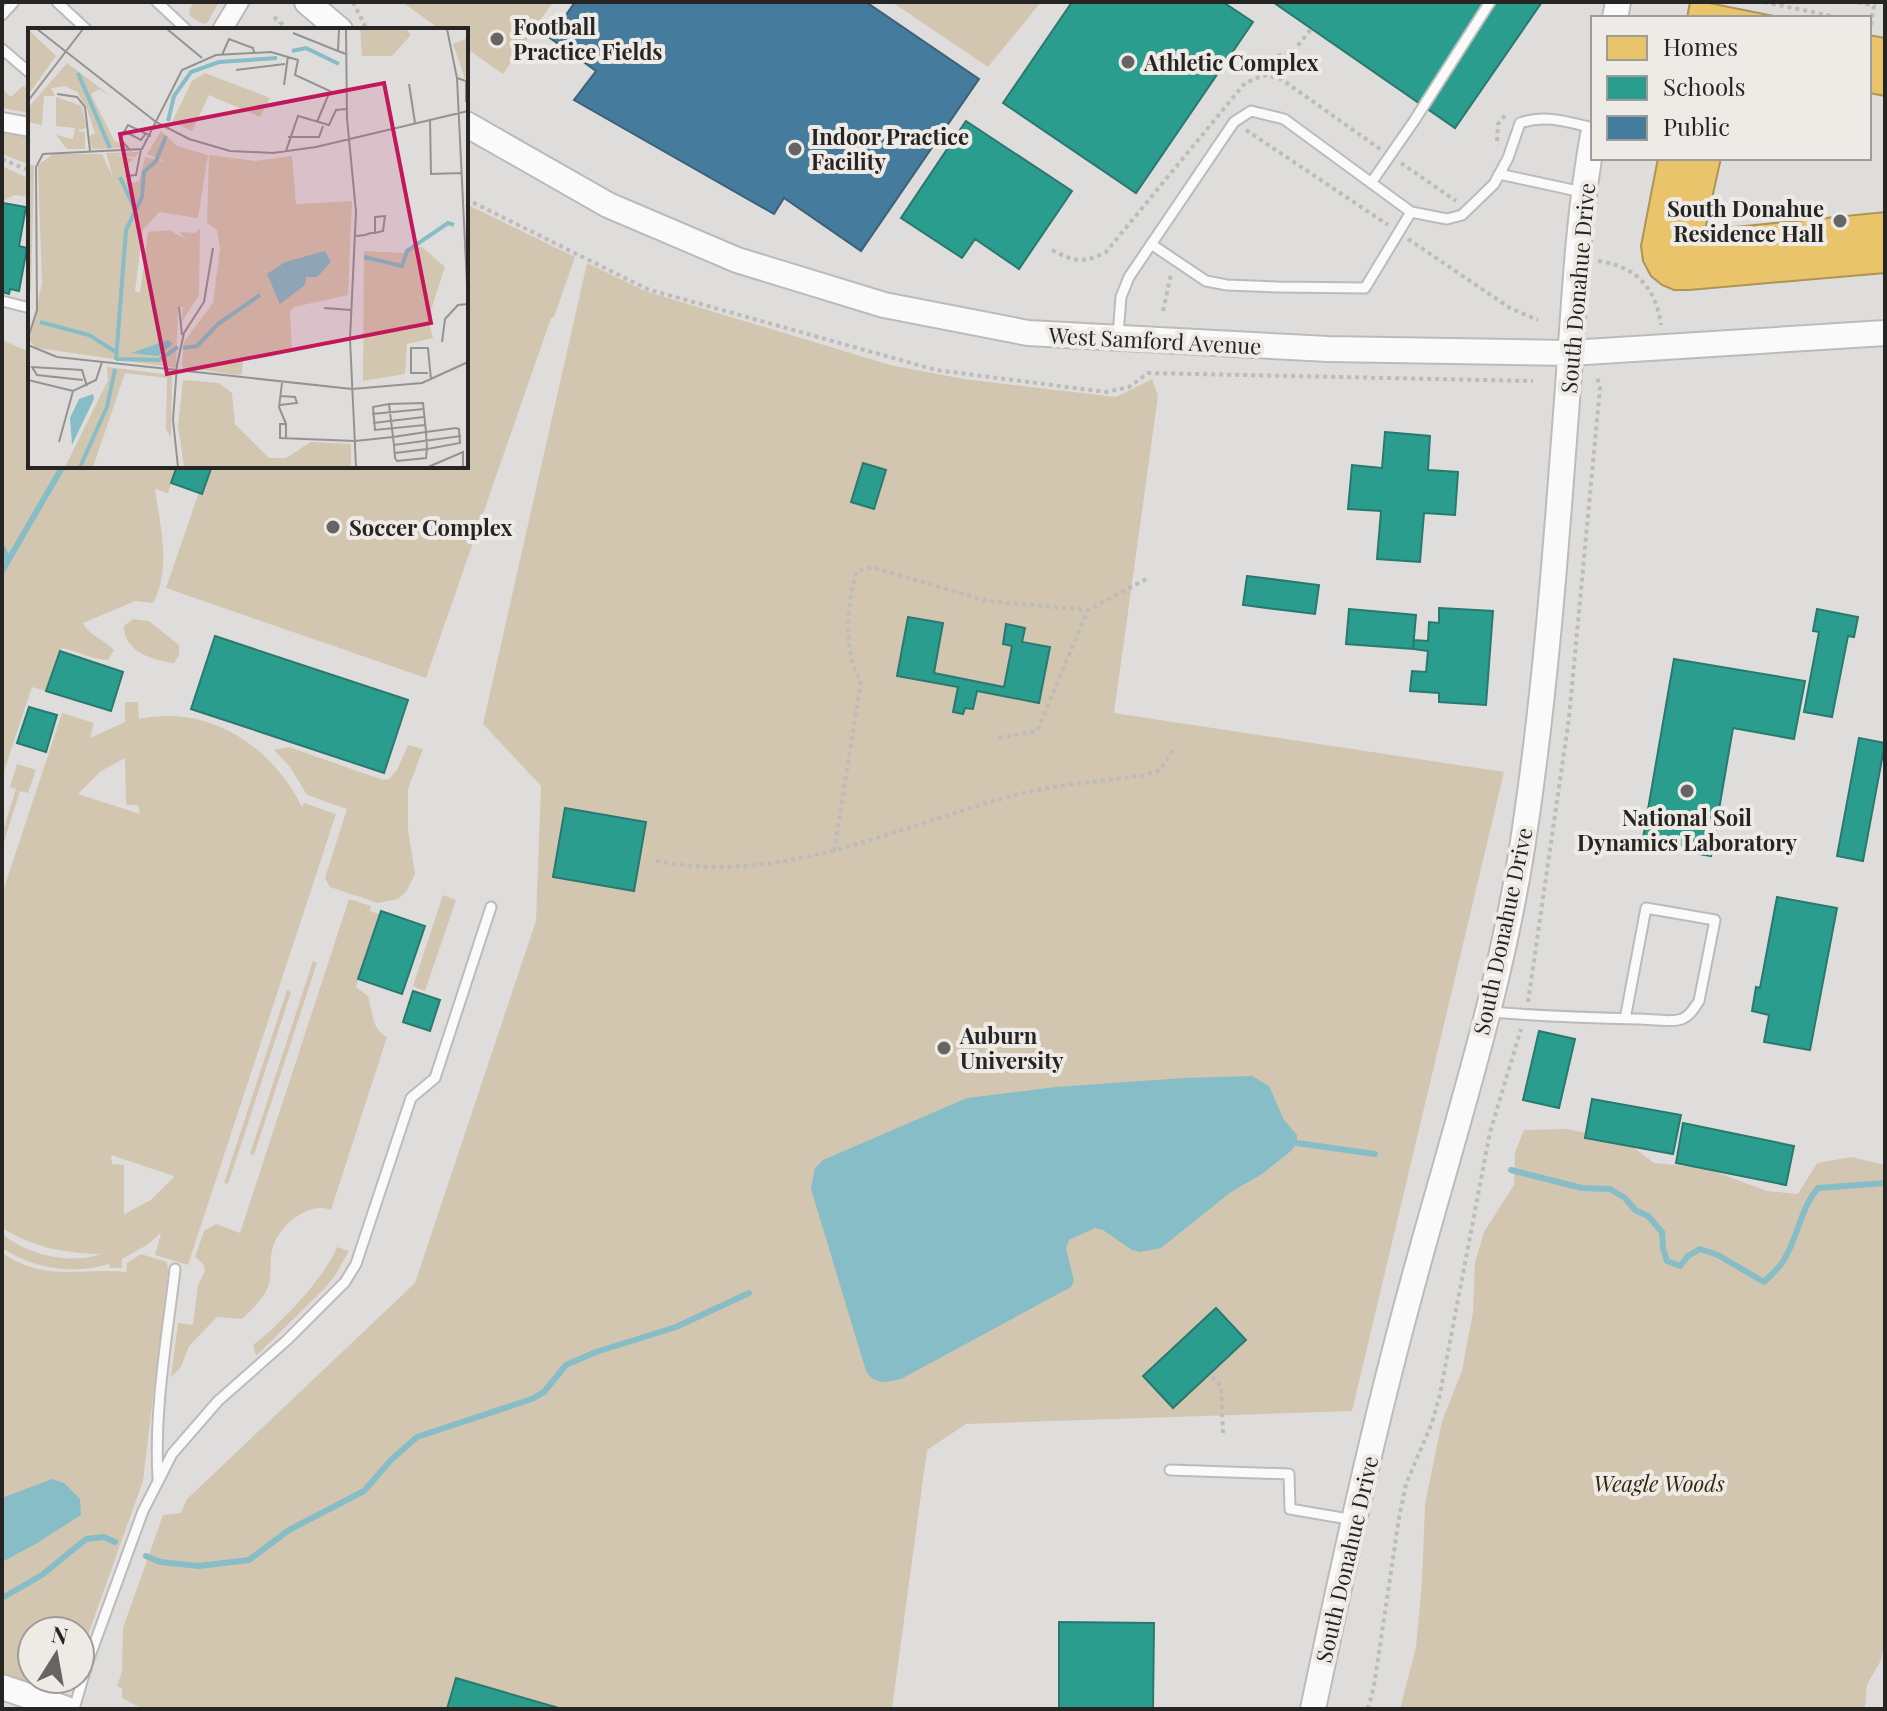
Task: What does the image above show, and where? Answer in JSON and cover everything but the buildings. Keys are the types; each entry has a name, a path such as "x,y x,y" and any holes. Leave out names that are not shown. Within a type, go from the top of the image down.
{"street":[{"path":"223,28 239,2"},
{"path":"307,2 338,28"},
{"path":"2,122 28,127"},
{"name":"West Samford Avenue","path":"468,125 608,205 737,260 884,305 953,321 1028,333 1328,349 1570,353 1885,333"},
{"name":"South Donahue Drive","path":"1313,1709 1354,1520 1410,1292 1488,1012 1521,853 1539,727 1583,192 1591,146"},
{"path":"2,1687 67,1709"}],"lane":[{"path":"2,15 14,2"},
{"path":"57,2 85,28"},
{"path":"157,2 182,28"},
{"path":"1371,183 1490,2"},
{"path":"2,49 28,71"},
{"path":"1118,338 1121,297 1129,277 1234,122 1251,111 1284,119 1411,212 1447,219 1462,215 1477,203 1508,158 1520,123 1534,118 1560,119 1591,127"},
{"path":"1499,174 1583,192"},
{"path":"1151,244 1206,281 1227,285 1365,288 1411,212"},
{"path":"2,301 28,308"},
{"path":"74,1709 87,1664 143,1511 172,1454 218,1401 287,1340 345,1282 356,1264 411,1098 435,1078 491,907"},
{"path":"1488,1012 1549,1017 1625,1019 1681,1020 1699,1001 1715,920 1646,908 1625,1019"},
{"path":"158,1481 156,1446 160,1395 175,1269"},
{"path":"1170,1470 1289,1474 1290,1509 1354,1520"}],"path":[{"path":"353,2 366,28"},
{"path":"1764,2 1831,16"},
{"path":"1858,2 1874,6 1871,24"},
{"path":"274,17 286,28"},
{"path":"276,28 280,23"},
{"path":"1264,75 1268,62 1275,55 1293,52 1311,29"},
{"path":"1221,113 1510,308 1538,320"},
{"path":"2,159 28,170"},
{"path":"1596,260 1617,263 1638,277 1658,305 1661,328"},
{"path":"1163,311 1169,277 1177,261"},
{"path":"1527,1004 1569,718 1600,388 1597,377"},
{"path":"834,851 861,681 853,669 848,607 851,586 858,570 872,567 987,601 1088,610 1148,578"},
{"path":"999,738 1037,731 1088,610"},
{"path":"656,861 689,868 744,865 834,851 1020,794 1146,775 1160,770 1173,750"},
{"path":"1368,1709 1406,1484 1432,1423 1440,1394 1490,1132 1523,1022"},
{"path":"1212,1377 1221,1386 1223,1433"}],"green space":[{"path":"194,2 219,2 208,22 203,24 190,16 189,10"},
{"name":"Football Practice Fields","path":"402,2 553,2 503,74 468,49 468,28 438,28"},
{"path":"892,2 1041,2 988,67"},
{"path":"23,86 28,89 28,113 2,108 2,89 11,97"},
{"path":"2,132 28,137 28,164 2,154"},
{"path":"2,166 28,178 28,197 14,195 2,202"},
{"name":"Soccer Complex","path":"468,205 575,257 426,678 166,588 207,468 468,468"},
{"path":"587,263 645,291 890,365 964,379 1116,397 1152,379 1158,396 1114,713 1504,772 1352,1411 966,1424 927,1450 892,1709 143,1709 122,1698 122,1688 117,1686 122,1671 123,1628 163,1515 181,1513 187,1499 415,1283 536,921 541,786 483,724"},
{"path":"2,340 28,351 28,468 176,468 168,493 155,489 163,561 159,590 153,603 135,601 83,623 114,650 108,660 62,648 46,691 32,687 2,777"},
{"path":"133,619 149,621 179,645 179,655 174,663 149,657 134,648 125,635 124,626"},
{"path":"125,702 138,702 139,719 165,716 190,718 236,734 274,765 302,807 304,803 336,814 188,1265 155,1255 161,1233 122,1259 122,1268 110,1268 109,1264 82,1269 54,1268 27,1261 2,1248 2,1234 24,1248 50,1256 76,1258 101,1254 50,1248 2,1228 2,894 62,713 94,723 90,738 125,722","holes":["125,758 126,805 138,805 140,814 78,794 101,771","111,1155 174,1176 174,1177 151,1200 124,1214 124,1165 112,1164"]},
{"path":"408,745 423,749 408,789 408,829 415,874 406,892 398,899 378,903 330,887 325,878 347,809 307,795 290,767 274,750 289,747 383,780 389,779 397,770"},
{"path":"17,764 36,770 28,793 20,791 2,848 2,834 16,789 10,787"},
{"path":"443,895 456,900 425,991 413,986"},
{"path":"349,899 371,906 370,911 379,914 356,987 368,996 375,1025 387,1037 331,1210 313,1209 288,1223 273,1247 269,1284 261,1299 242,1319 217,1317 189,1346 181,1367 171,1377 178,1323 193,1325 198,1285 205,1271 204,1265 195,1257 204,1231 216,1224 240,1233"},
{"path":"313,961 317,963 254,1155 250,1154"},
{"path":"287,990 291,992 228,1184 224,1183"},
{"name":"Weagle Woods","path":"1566,1129 1624,1140 1654,1163 1705,1168 1767,1191 1798,1194 1817,1163 1851,1157 1885,1165 1885,1641 1881,1660 1867,1685 1865,1709 1400,1709 1416,1647 1425,1504 1442,1421 1462,1371 1473,1312 1475,1262 1484,1232 1514,1185 1515,1152 1524,1130"},
{"path":"337,1247 349,1251 336,1274 256,1356 253,1345 301,1300 323,1272"},
{"path":"2,1253 34,1268 63,1272 126,1272 127,1263 141,1254 167,1262 143,1481 95,1615 16,1615 16,1680 2,1675"}],"water":[{"path":"1252,1076 1269,1086 1284,1120 1297,1135 1297,1143 1291,1151 1262,1174 1231,1192 1161,1248 1140,1252 1132,1250 1095,1228 1069,1240 1066,1248 1074,1281 1071,1287 901,1379 881,1382 869,1376 811,1189 815,1168 823,1160 967,1098 1056,1087"},
{"path":"52,1479 64,1483 80,1499 81,1515 2,1562 2,1498"}],"waterway":[{"path":"2,571 62,468"},
{"path":"2,547 8,560"},
{"path":"1297,1143 1375,1154"},
{"path":"1511,1170 1582,1188 1610,1189 1625,1198 1635,1210 1648,1216 1662,1232 1667,1261 1680,1266 1688,1256 1700,1249 1718,1255 1764,1282 1787,1254 1818,1188 1885,1183"},
{"path":"146,1556 160,1562 199,1566 249,1560 289,1530 364,1491 391,1460 417,1437 532,1399 544,1392 566,1365 596,1352 676,1327 749,1293"},
{"path":"2,1598 42,1575 86,1539 104,1537 115,1542"}],"place":[{"name":"Football Practice Fields","path":"497,39"},
{"name":"Athletic Complex","path":"1128,62"},
{"name":"Indoor Practice Facility","path":"795,149"},
{"name":"South Donahue Residence Hall","path":"1840,221"},
{"name":"Soccer Complex","path":"333,527"},
{"name":"National Soil Dynamics Laboratory","path":"1687,791"},
{"name":"Auburn University","path":"944,1048"}]}
